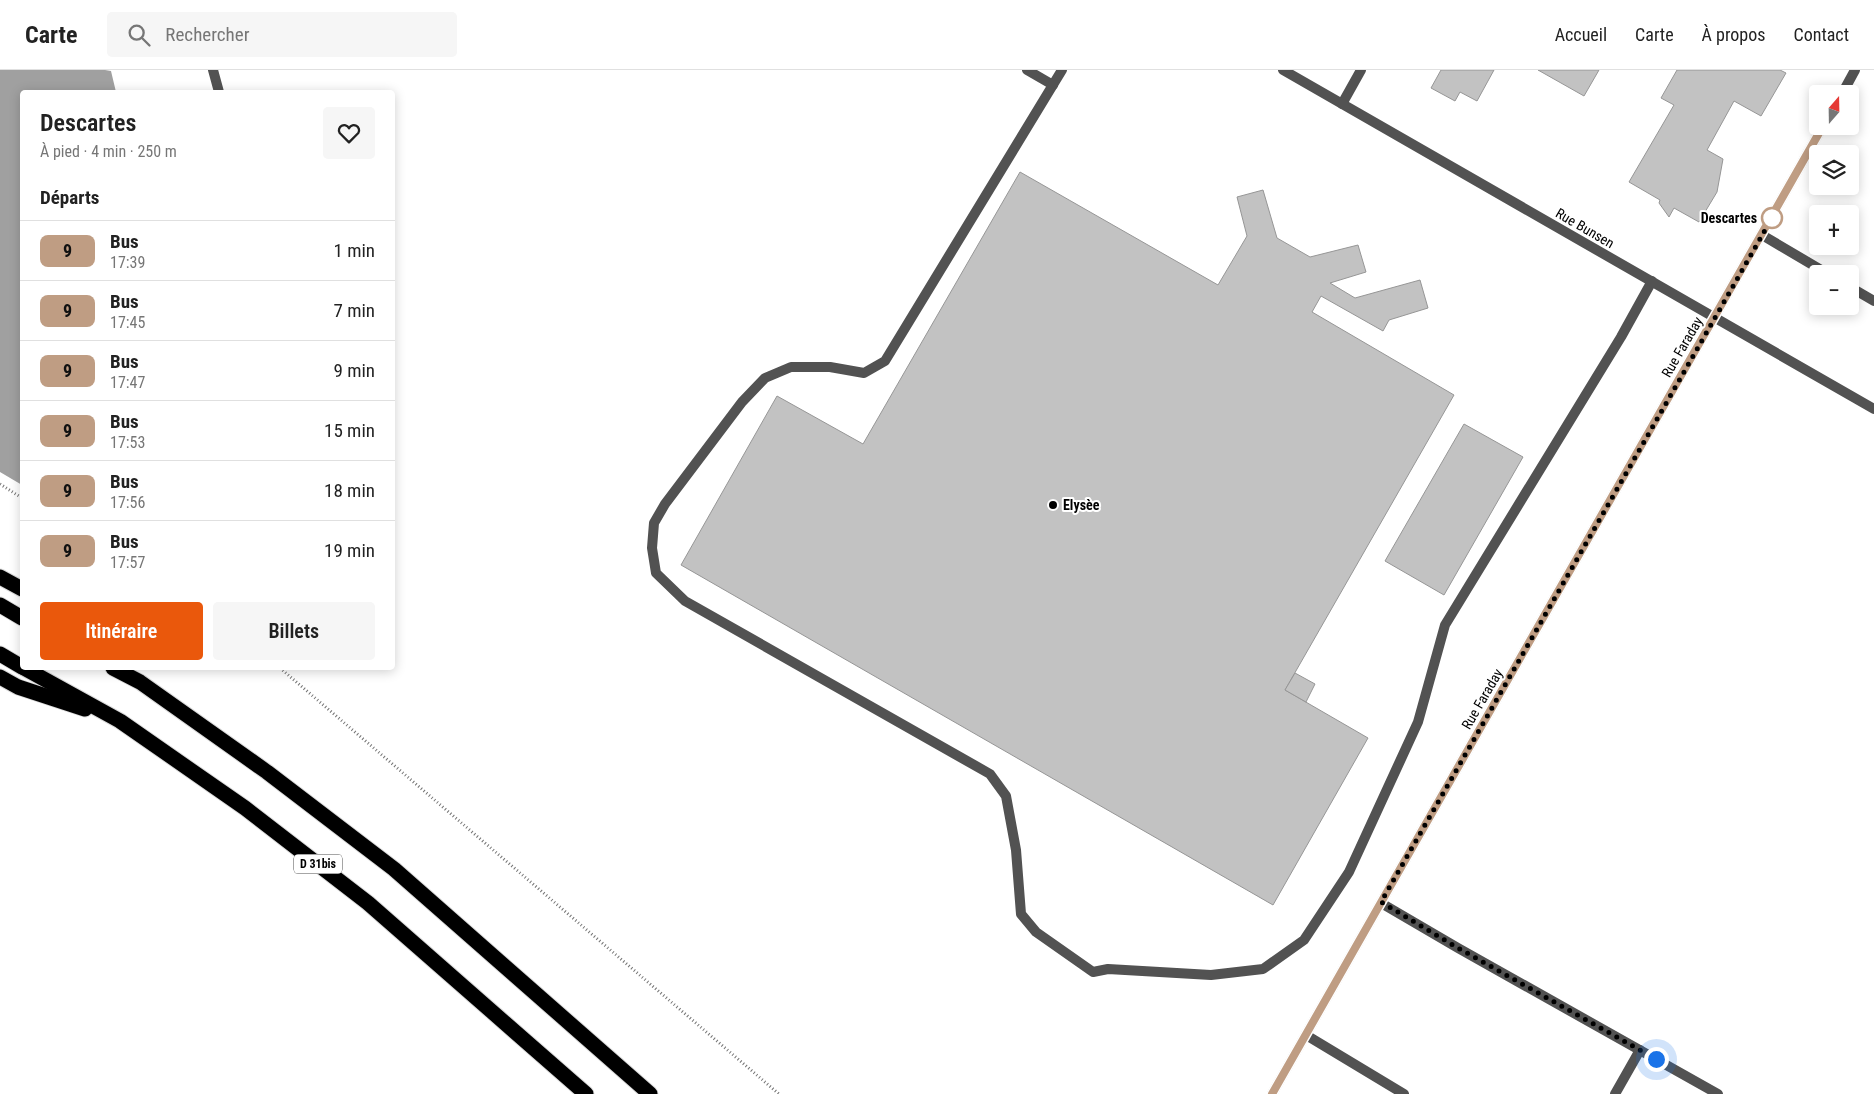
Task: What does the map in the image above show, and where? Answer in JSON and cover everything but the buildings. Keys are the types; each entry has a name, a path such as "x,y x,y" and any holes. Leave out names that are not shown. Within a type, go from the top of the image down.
{"highway":[{"path":"0,577 20,588"},
{"path":"0,605 20,617"},
{"name":"D 31bis","path":"0,654 20,665"},
{"name":"D 31bis","path":"28,670 120,720 245,808 368,903 586,1094"},
{"name":"D 31bis","path":"117,670 140,682 268,772 394,869 650,1094"},
{"path":"125,670 140,682"},
{"path":"0,677 18,687 120,720"}],"street":[{"path":"212,70 218,90"},
{"path":"1027,70 1053,85"},
{"path":"1062,70 885,362 864,373 830,367 791,367 765,378 742,402 665,504 654,524 652,548 656,573 685,601 990,774 1006,796 1016,850 1021,914 1036,932 1094,972 1108,969 1211,975 1263,969 1304,940 1350,872 1418,722 1445,626 1622,337 1652,282"},
{"name":"Rue Bunsen","path":"1283,70 1874,409"},
{"path":"1342,104 1361,70"},
{"path":"1847,85 1855,70"},
{"name":"Rue Faraday","path":"1272,1094 1818,135"},
{"path":"1762,235 1813,265"},
{"path":"1859,292 1874,300"},
{"path":"1381,902 1458,948 1718,1094"},
{"path":"1306,1035 1404,1094"},
{"path":"1615,1094 1640,1050"}],"path":[{"path":"0,484 20,497"},
{"path":"282,670 779,1094"}],"shaded area":[{"path":"0,70 111,71 116,90 20,90 20,484 0,472"}],"bus line":[{"name":"9","path":"1272,1094 1818,135"}],"place":[{"name":"Descartes","path":"1772,218"},
{"name":"Elysèe","path":"1053,505"}],"route":[{"path":"1656,1059 1458,948 1381,902 1772,218"}]}
